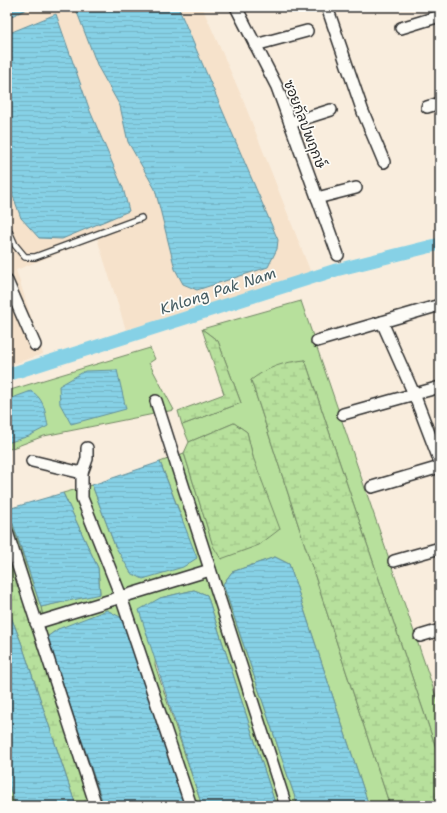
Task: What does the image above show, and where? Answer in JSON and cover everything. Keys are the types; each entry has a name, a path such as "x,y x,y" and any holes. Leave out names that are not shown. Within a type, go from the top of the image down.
{"street":[{"name":"ซอยกัลปพฤกษ์","path":"236,7 277,87 338,255"},
{"path":"327,7 363,112 384,162"},
{"path":"401,28 440,16"},
{"path":"256,45 307,31"},
{"path":"427,106 440,102"},
{"path":"290,123 331,110"},
{"path":"317,198 356,188"},
{"path":"7,281 35,345"},
{"path":"317,341 440,305"},
{"path":"382,322 414,394 440,462"},
{"path":"343,414 440,387"},
{"path":"156,401 286,806"},
{"path":"87,448 87,459 82,473 82,498 121,597 191,806"},
{"path":"32,461 82,473"},
{"path":"372,487 440,467"},
{"path":"7,532 96,806"},
{"path":"394,561 440,548"},
{"path":"36,622 210,570"},
{"path":"420,636 440,630"}],"lane":[{"path":"7,227 15,245 25,257 35,257 140,218"}],"shaded area":[{"path":"7,7 202,7 241,95 311,273 126,330 97,238 16,270 43,354 7,366"}],"green space":[{"path":"301,301 440,708 440,760 305,360 251,380 390,806 369,806 289,564 275,557 232,572 223,584 298,806 276,806 207,595 194,590 160,598 155,665 202,806 185,806 122,618 58,629 47,637 41,607 100,593 98,568 63,493 92,485 115,546 182,518 160,462 184,453 213,545 253,457 247,432 234,423 189,442 182,425 241,403 218,341 202,329"},
{"path":"202,329 218,341 241,403 182,425 178,411 224,394"},
{"path":"150,348 155,359 149,363 174,410 44,436 7,450 7,391"},
{"path":"305,360 440,760 440,806 390,806 251,380 276,366"},
{"path":"234,423 247,432 253,457 280,529 259,545 221,559 213,546 184,453 189,442"},
{"path":"7,509 41,607 47,637 104,806 76,806 21,642 7,607"},
{"path":"7,780 16,806 7,806"}],"water":[{"path":"7,7 32,7 7,18"},
{"path":"75,7 178,7 278,240 277,249 268,267 197,290 183,284 175,269 155,189 128,142 120,106 98,67"},
{"path":"56,14 90,111 123,188 129,211 62,239 39,238 21,218 7,179 7,34"},
{"path":"117,370 126,409 71,424 60,404 59,386 85,371"},
{"path":"31,391 36,394 42,402 48,426 29,436 7,443 7,400"},
{"path":"160,462 197,558 183,567 143,579 131,573 115,546 92,485"},
{"path":"63,493 98,568 100,594 41,607 8,509"},
{"path":"275,557 289,564 369,806 298,806 223,584 232,572"},
{"path":"194,590 207,595 276,806 202,806 139,610 160,598"},
{"path":"7,607 21,642 76,806 16,806 7,780"},
{"path":"107,610 122,618 185,806 104,806 47,637 58,629"}],"waterway":[{"name":"Khlong Pak Nam","path":"7,375 336,270 440,244"}]}
